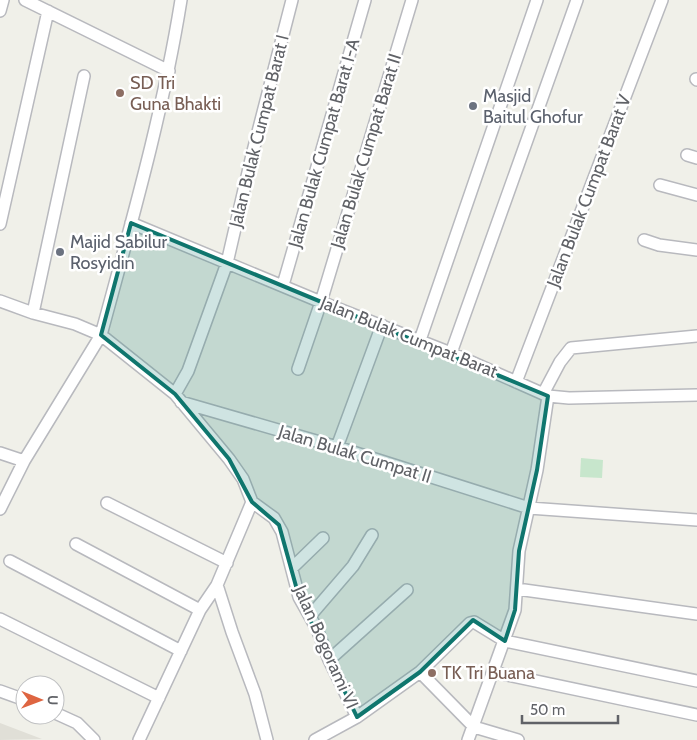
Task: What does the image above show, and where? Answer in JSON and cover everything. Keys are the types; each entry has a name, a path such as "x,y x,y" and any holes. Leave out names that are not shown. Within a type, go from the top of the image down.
{"street":[{"path":"0,11 3,0"},
{"path":"25,0 169,71"},
{"path":"0,510 24,461 101,335 169,71 181,0"},
{"name":"Jalan Bulak Cumpat Barat I","path":"178,398 227,263 252,155 292,0"},
{"name":"Jalan Bulak Cumpat Barat I-A","path":"283,285 365,0"},
{"name":"Jalan Bulak Cumpat Barat II","path":"298,369 321,302 412,0"},
{"path":"420,340 536,0"},
{"path":"451,353 577,0"},
{"name":"Jalan Bulak Cumpat Barat V","path":"516,382 662,0"},
{"path":"0,224 48,11"},
{"path":"33,313 84,76"},
{"path":"660,185 697,194"},
{"name":"Jalan Bulak Cumpat Barat","path":"131,223 321,302 420,340 546,395 569,398 697,395"},
{"path":"644,240 659,245 697,250"},
{"path":"0,301 33,313 75,324 101,335 178,398 234,466 243,479 252,502 218,585 200,610 139,740"},
{"path":"337,447 382,325"},
{"path":"468,740 515,610 519,551 538,470 546,395 560,362 571,348 697,336"},
{"name":"Jalan Bulak Cumpat II","path":"178,398 529,508 697,520"},
{"path":"0,453 24,461"},
{"name":"Jalan Bogorami VI","path":"252,502 274,518 279,525 299,597 317,630 329,660 357,717"},
{"path":"107,503 227,562"},
{"path":"310,616 353,566 372,535"},
{"path":"292,568 323,538"},
{"path":"76,544 200,610"},
{"path":"10,561 181,651"},
{"path":"218,585 232,632 255,694 267,740"},
{"path":"517,589 697,614"},
{"path":"329,660 407,590"},
{"path":"0,619 159,698"},
{"path":"315,740 357,717 420,672 472,622 476,622 505,640 697,681"},
{"path":"420,672 474,727 518,740"},
{"path":"493,672 697,715"},
{"path":"0,691 15,696"},
{"path":"65,718 77,723 94,740"}],"highlighted area":[{"path":"131,223 548,396 537,470 519,551 515,610 505,641 473,620 420,672 357,717 299,597 279,525 252,502 229,459 175,394 101,335"}],"shaded area":[{"path":"0,723 42,739 0,740"}],"green space":[{"path":"581,458 603,460 602,478 580,477"}],"place":[{"name":"SD Tri Guna Bhakti","path":"120,93"},
{"name":"Masjid Baitul Ghofur","path":"473,106"},
{"name":"Majid Sabilur Rosyidin","path":"60,252"},
{"name":"TK Tri Buana","path":"432,673"}]}
